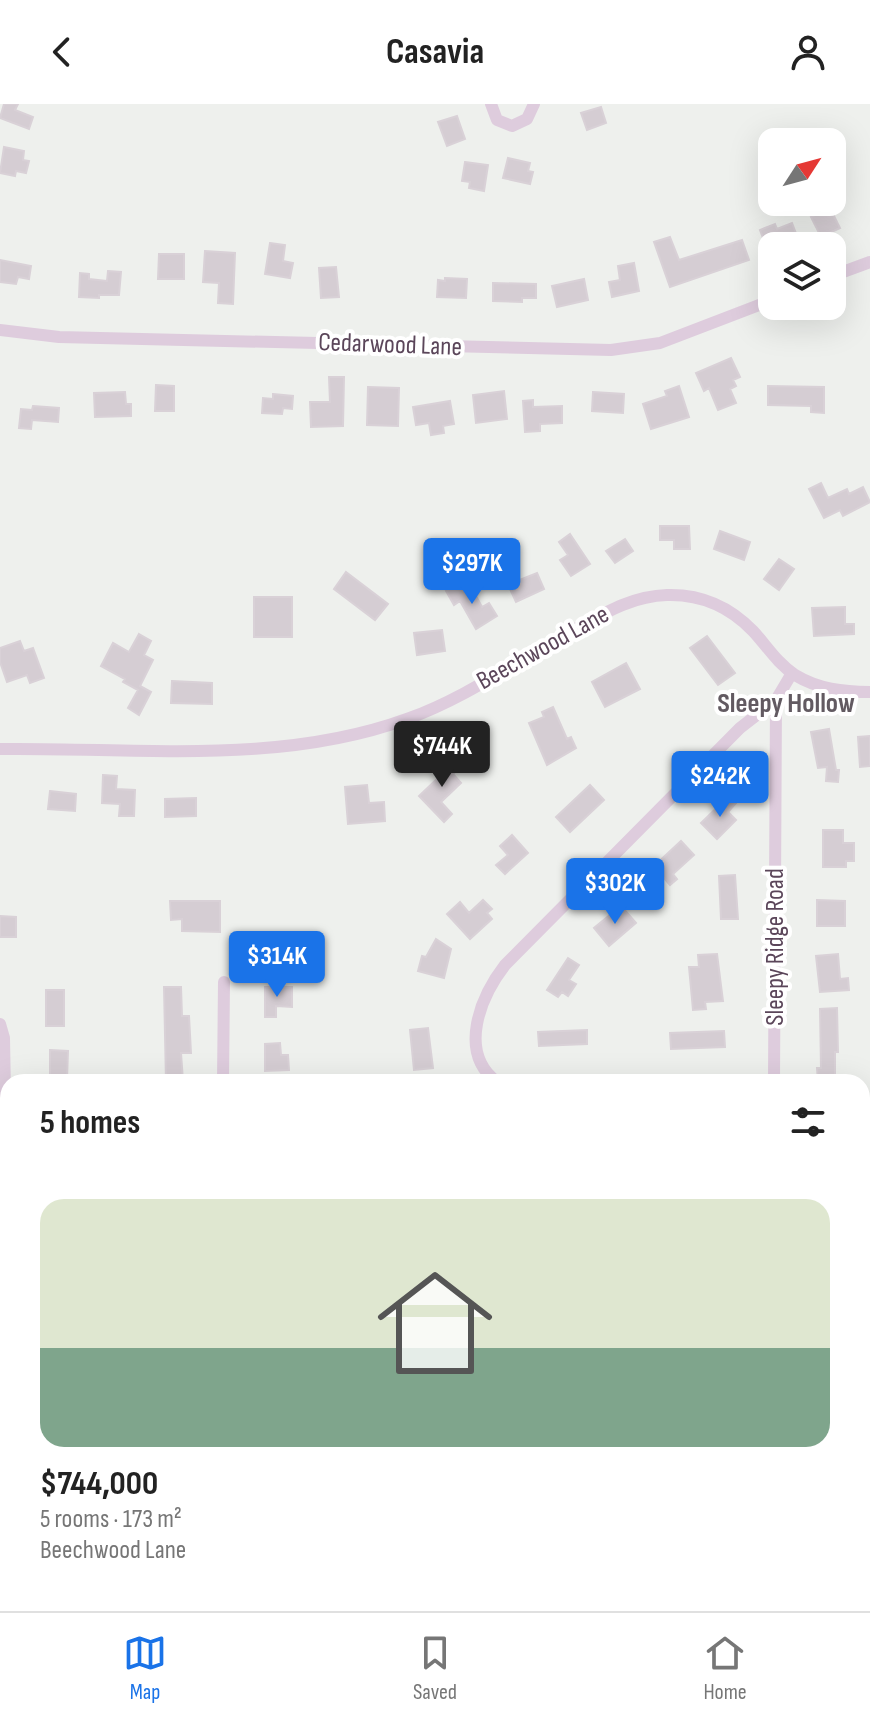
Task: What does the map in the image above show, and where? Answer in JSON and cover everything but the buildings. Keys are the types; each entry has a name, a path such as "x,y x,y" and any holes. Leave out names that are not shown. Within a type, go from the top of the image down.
{"street":[{"path":"491,104 497,120 512,126 527,119 534,104"},
{"path":"846,271 870,262"},
{"name":"Cedarwood Lane","path":"0,330 59,337 611,350 660,343 758,305"},
{"name":"Beechwood Lane","path":"0,749 255,748 304,744 366,732 430,710 613,609 647,597 692,597 721,606 753,631 792,673 824,688 870,692"},
{"path":"489,1074 483,1068 476,1048 478,1016 491,982 691,775 740,728 776,700 792,673"},
{"name":"Sleepy Ridge Road","path":"774,1074 776,700"},
{"path":"223,1074 224,982"},
{"path":"0,1024 4,1038 5,1074"}],"district":[{"name":"Sleepy Hollow","path":"786,703"}]}
